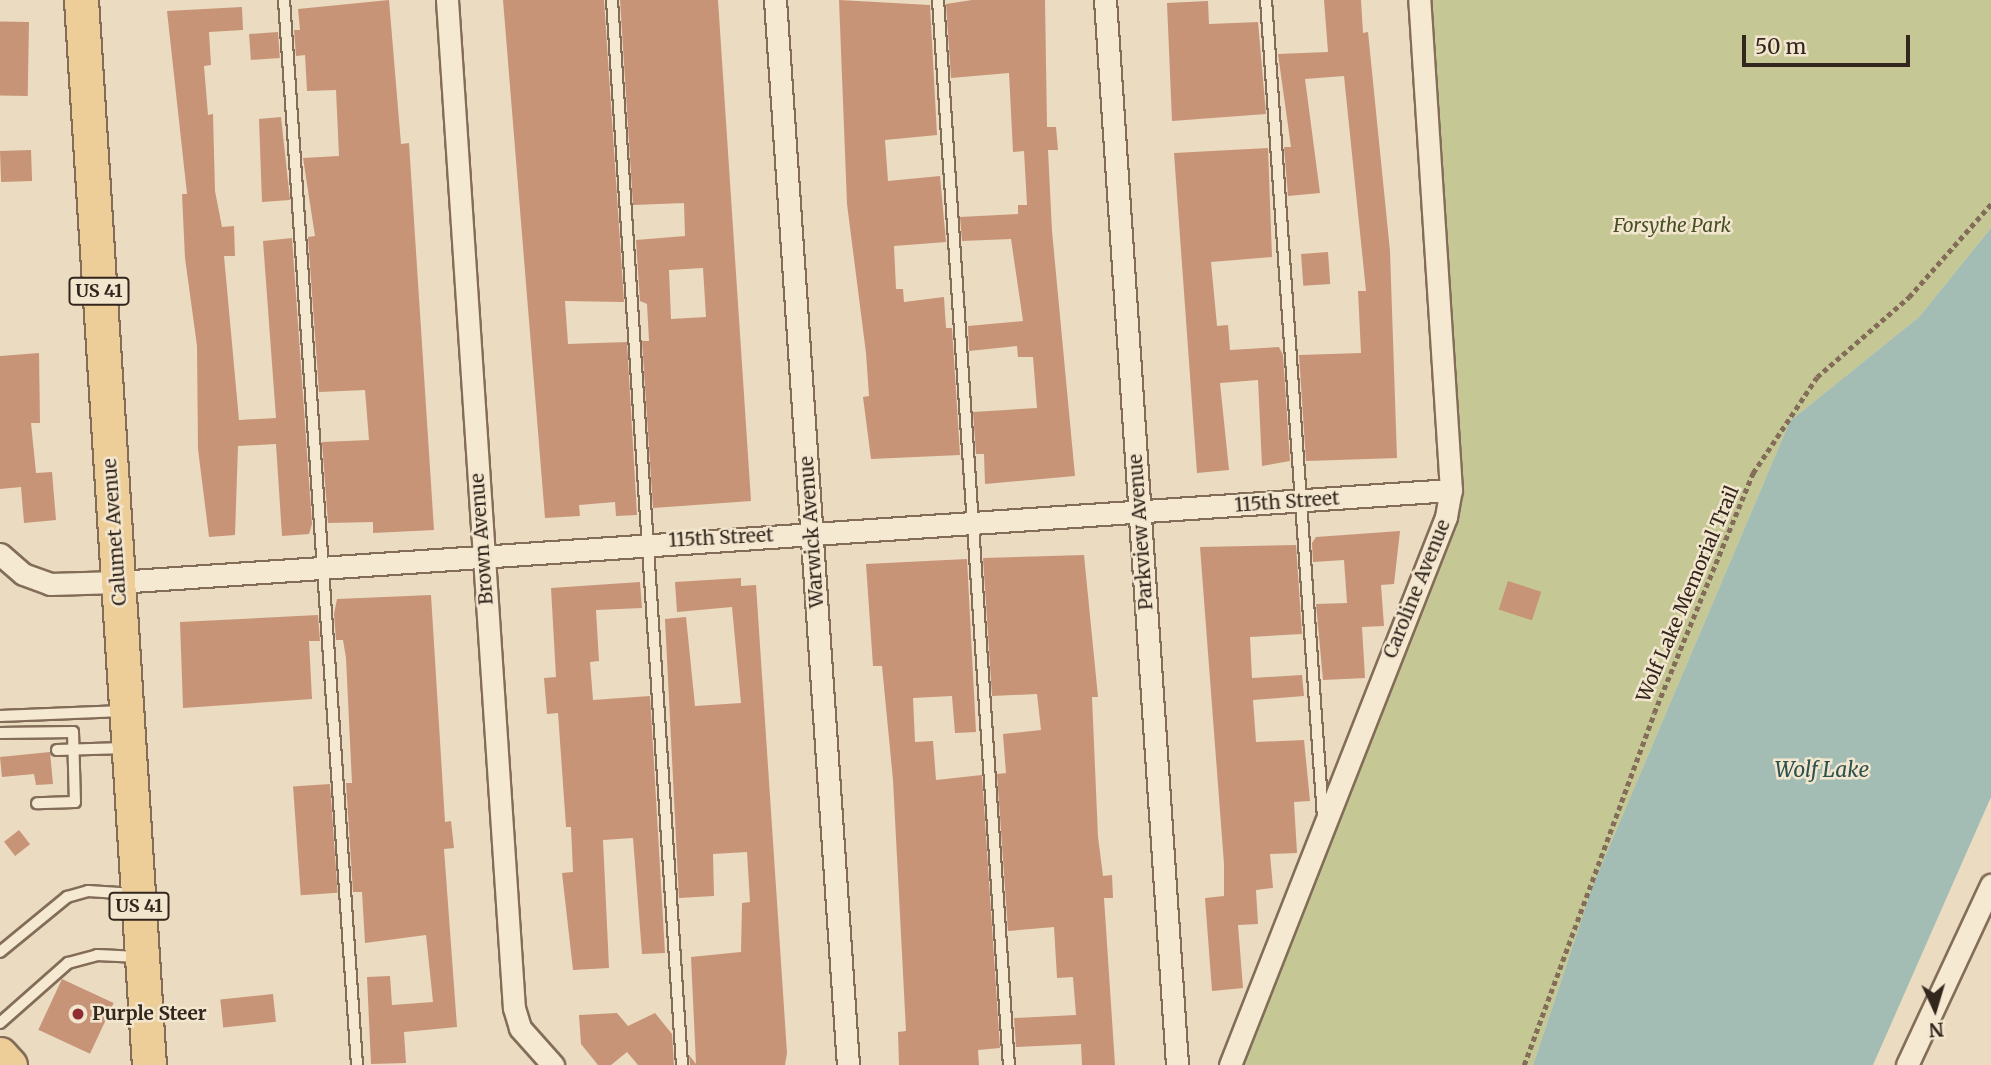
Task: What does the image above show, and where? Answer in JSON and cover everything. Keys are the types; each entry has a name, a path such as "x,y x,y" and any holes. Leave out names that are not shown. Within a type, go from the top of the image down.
{"main road":[{"name":"Calumet Avenue","path":"81,0 149,1065"},
{"path":"0,1054 10,1065"}],"street":[{"name":"Brown Avenue","path":"447,0 514,1008 520,1028 553,1065"},
{"name":"Warwick Avenue","path":"775,0 848,1065"},
{"name":"Parkview Avenue","path":"1105,0 1177,1065"},
{"name":"Caroline Avenue","path":"1230,1065 1323,822 1446,517 1451,490 1419,0"},
{"name":"115th Street","path":"0,554 23,573 50,584 118,582 483,552 1140,513 1451,490"},
{"path":"1907,1065 1991,885"}],"lane":[{"path":"284,0 357,1065"},
{"path":"612,0 682,1065"},
{"path":"938,0 975,523 1009,1065"},
{"path":"1266,0 1323,822"},
{"path":"0,716 126,710"},
{"path":"0,733 62,729 73,732 75,803 37,803"},
{"path":"57,750 129,748"},
{"path":"0,952 67,897 88,891 138,894"},
{"path":"0,1023 68,963 97,955 142,957"}],"path":[{"name":"Wolf Lake Memorial Trail","path":"1524,1065 1654,713 1754,473 1781,423 1817,377 1909,297 1991,204"}],"green space":[{"name":"Forsythe Park","path":"1431,0 1991,0 1991,228 1919,317 1790,421 1593,885 1533,1065 1244,1065 1461,505"}],"water":[{"name":"Wolf Lake","path":"1991,228 1991,797 1873,1065 1533,1065 1593,885 1790,421 1919,317"}],"building":[{"path":"389,0 401,144 409,143 434,530 373,533 373,522 328,523 322,442 369,440 365,390 319,392 308,237 315,236 303,158 339,156 336,90 307,91 305,55 296,56 294,30 300,30 298,9"},
{"path":"503,0 604,0 624,302 565,301 568,344 627,342 637,515 616,516 615,502 579,505 580,516 545,518"},
{"path":"620,0 718,0 751,501 653,508 642,341 649,341 647,304 640,301 636,240 685,236 684,203 633,205","holes":["703,268 706,317 671,319 669,270"]},
{"path":"839,0 930,5 937,135 885,140 888,181 940,176 946,242 894,246 896,289 903,289 904,302 944,297 946,328 952,328 960,455 871,459 863,397 869,396 866,353 847,204"},
{"path":"972,0 1045,0 1047,127 1056,127 1058,150 1048,150 1052,231 1075,476 985,484 984,454 976,454 973,412 1037,408 1033,357 1018,357 1017,346 969,351 968,326 1023,321 1011,239 962,241 960,217 1018,214 1018,205 1027,205 1024,151 1013,152 1009,73 951,78 946,4"},
{"path":"1324,0 1361,0 1363,33 1368,32 1390,251 1397,458 1306,461 1299,355 1361,353 1358,291 1366,291 1344,76 1305,79 1320,193 1288,196 1284,147 1291,147 1278,54 1328,52"},
{"path":"1208,1 1209,24 1258,22 1266,114 1172,121 1167,3"},
{"path":"242,7 243,30 209,32 211,65 204,66 208,115 213,114 215,191 222,227 234,226 235,256 224,256 239,420 276,418 263,241 292,238 312,524 309,534 282,536 276,444 238,446 235,535 209,537 198,449 197,346 185,258 182,194 187,194 167,11"},
{"path":"0,21 29,22 28,96 0,96"},
{"path":"278,32 280,58 251,60 249,34"},
{"path":"281,117 290,200 262,202 259,119"},
{"path":"1268,148 1272,257 1211,262 1217,326 1228,325 1230,350 1279,347 1283,355 1290,461 1262,466 1258,380 1220,383 1229,470 1197,473 1174,153"},
{"path":"31,150 32,181 1,182 0,151"},
{"path":"1328,252 1330,284 1303,286 1301,254"},
{"path":"39,353 40,423 31,423 36,473 52,472 56,520 24,523 21,487 0,489 0,356"},
{"path":"1400,531 1394,584 1381,585 1384,626 1362,627 1365,678 1323,680 1316,604 1347,603 1344,560 1313,562 1312,543 1316,537"},
{"path":"1296,545 1302,634 1250,637 1252,678 1302,675 1304,696 1253,700 1256,742 1304,740 1310,801 1294,802 1297,853 1270,854 1273,888 1256,890 1258,924 1238,925 1243,988 1212,991 1205,898 1224,896 1224,864 1200,547"},
{"path":"1084,555 1098,697 1092,697 1098,837 1103,876 1112,875 1113,898 1104,898 1115,1065 1082,1065 1081,1044 1016,1047 1014,1018 1076,1015 1073,977 1057,978 1054,927 1008,931 997,774 1006,773 1003,734 1041,730 1037,694 992,696 983,558"},
{"path":"967,559 976,732 955,733 952,696 913,698 915,742 933,741 936,780 982,775 1000,1048 978,1050 979,1065 899,1065 898,1032 906,1031 893,780 882,666 873,666 866,564"},
{"path":"741,578 741,586 756,585 787,1053 785,1065 690,1065 689,1055 696,1064 691,957 741,952 742,903 750,902 747,852 713,854 714,896 679,898 665,619 686,617 695,706 741,703 732,607 677,612 675,582"},
{"path":"1508,581 1541,592 1532,620 1499,610"},
{"path":"640,582 642,608 596,610 599,661 590,662 593,700 650,696 665,953 642,954 633,838 603,840 609,968 573,970 562,873 573,872 571,827 566,827 558,713 547,714 544,678 556,677 551,588"},
{"path":"431,595 445,822 451,821 454,848 444,849 457,1027 404,1032 406,1063 371,1064 367,977 390,976 392,1005 433,1002 426,935 365,943 362,892 353,892 346,783 352,783 346,658 343,640 336,640 334,614 337,599"},
{"path":"318,615 320,641 309,641 312,699 183,708 180,622"},
{"path":"50,752 53,784 36,785 34,774 2,777 0,757"},
{"path":"330,784 338,893 301,895 293,787"},
{"path":"19,830 30,844 15,856 4,842"},
{"name":"Purple Steer","path":"62,979 114,1003 90,1054 38,1030"},
{"path":"273,994 276,1022 223,1027 220,1000"},
{"path":"617,1013 628,1026 655,1013 672,1034 674,1065 638,1065 627,1052 611,1065 598,1065 581,1044 579,1015"}],"place":[{"name":"Purple Steer","path":"78,1014"}]}
